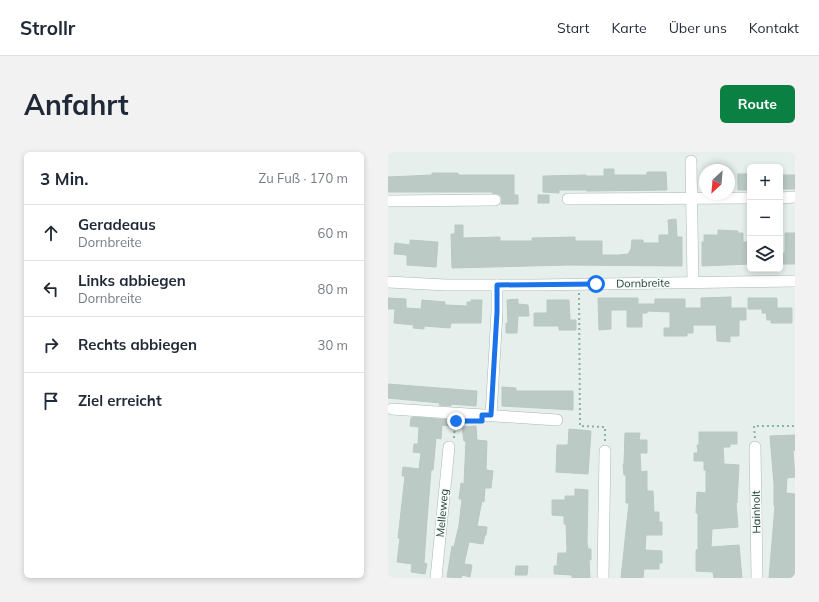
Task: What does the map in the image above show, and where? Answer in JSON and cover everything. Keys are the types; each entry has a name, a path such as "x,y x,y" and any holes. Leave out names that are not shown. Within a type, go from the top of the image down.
{"street":[{"path":"691,161 693,282"},
{"path":"568,199 747,198"},
{"path":"783,198 795,198"},
{"path":"388,201 495,200"},
{"name":"Dornbreite","path":"388,282 446,285 579,285 795,281"},
{"path":"491,415 497,312 497,285"},
{"path":"392,409 557,420"},
{"name":"Melleweg","path":"436,578 449,447"},
{"name":"Hainholt","path":"755,447 757,578"},
{"path":"603,578 605,451"}],"path":[{"path":"579,285 580,426 605,428 605,451"},
{"path":"449,447 454,443 456,421"},
{"path":"755,447 754,426 795,426"}],"building":[{"path":"604,169 614,169 614,175 647,175 647,172 666,172 667,190 559,190 559,193 543,192 543,176 604,176"},
{"path":"432,173 458,173 458,175 514,175 514,195 518,195 518,204 501,204 501,196 492,192 388,192 388,177 432,175"},
{"path":"738,174 747,174 747,190 738,190"},
{"path":"783,175 795,175 795,189 783,189"},
{"path":"538,195 549,195 549,203 538,203"},
{"path":"676,219 677,237 682,237 682,266 569,265 452,268 451,234 455,234 455,225 463,225 463,238 500,237 500,241 532,241 532,238 575,237 575,241 602,241 602,255 619,255 628,254 631,249 632,240 643,240 643,243 659,243 659,235 669,235 668,220"},
{"path":"718,230 738,231 738,233 743,233 743,242 747,242 747,264 702,266 702,242 704,242 704,235 718,235"},
{"path":"785,233 795,233 795,264 783,264 783,253 785,253"},
{"path":"410,240 438,242 436,267 407,265 407,255 394,254 395,243 410,245"},
{"path":"731,297 731,308 746,308 746,320 739,320 739,336 730,336 730,342 717,341 716,325 693,325 693,333 687,333 687,336 664,336 664,328 670,328 670,312 647,311 647,313 642,313 642,327 627,327 627,310 611,310 611,329 599,330 598,298 638,298 638,304 655,304 655,299 685,299 685,308 701,308 701,298"},
{"path":"388,298 406,299 406,308 421,309 422,300 445,302 445,305 467,306 467,302 471,302 471,300 482,300 481,323 451,323 450,328 424,326 424,329 413,328 414,325 394,323 395,309 388,309"},
{"path":"748,298 777,298 777,308 792,308 792,323 771,323 771,320 767,320 766,313 762,313 762,309 748,309"},
{"path":"518,299 518,304 528,305 529,316 518,316 517,333 506,333 506,323 508,323 507,300"},
{"path":"547,300 569,300 570,320 576,320 576,330 559,330 559,326 534,326 534,313 547,313"},
{"path":"388,384 477,391 476,406 451,404 451,406 439,405 440,403 388,398"},
{"path":"502,387 516,388 516,391 573,391 573,410 502,406"},
{"path":"411,418 450,420 450,426 442,425 441,439 436,438 433,470 431,470 424,563 427,564 425,574 411,572 412,564 397,562 400,538 398,538 405,476 402,476 403,467 419,469 421,453 413,452 414,444 418,444 419,427 410,426"},
{"path":"476,426 477,440 487,441 486,470 493,471 491,488 485,488 484,502 482,501 477,526 487,527 486,535 483,544 469,542 464,564 472,565 470,577 462,575 461,578 447,577 452,546 454,547 459,525 462,499 459,499 461,483 464,484 466,441 464,441 462,427"},
{"path":"569,429 591,431 588,474 556,472 557,445 568,445"},
{"path":"699,432 737,432 737,444 730,444 730,447 723,447 724,464 739,465 737,503 736,502 738,527 712,529 711,547 739,545 742,578 714,578 713,572 696,571 696,550 698,550 698,513 696,513 697,492 706,493 706,470 704,470 704,461 694,461 694,453 698,453 697,445 699,445"},
{"path":"625,433 640,433 639,440 647,440 647,453 640,453 641,472 647,471 647,491 653,491 654,512 659,512 659,522 662,522 662,535 646,535 645,550 662,551 662,563 659,563 659,569 644,569 643,578 621,578 629,503 626,503 626,475 624,475 623,464"},
{"path":"795,435 795,450 793,451 795,477 787,478 786,493 795,494 795,578 769,578 775,506 770,436"},
{"path":"575,489 588,490 587,543 588,549 591,549 591,560 589,559 590,578 572,578 572,575 554,574 554,566 557,566 558,553 566,553 567,550 566,524 564,524 564,516 552,515 552,500 565,500 565,496 575,496"},
{"path":"516,566 528,566 527,575 515,575"}],"route":[{"path":"456,421 482,421 482,415 491,415 497,312 497,285 596,284"}]}
